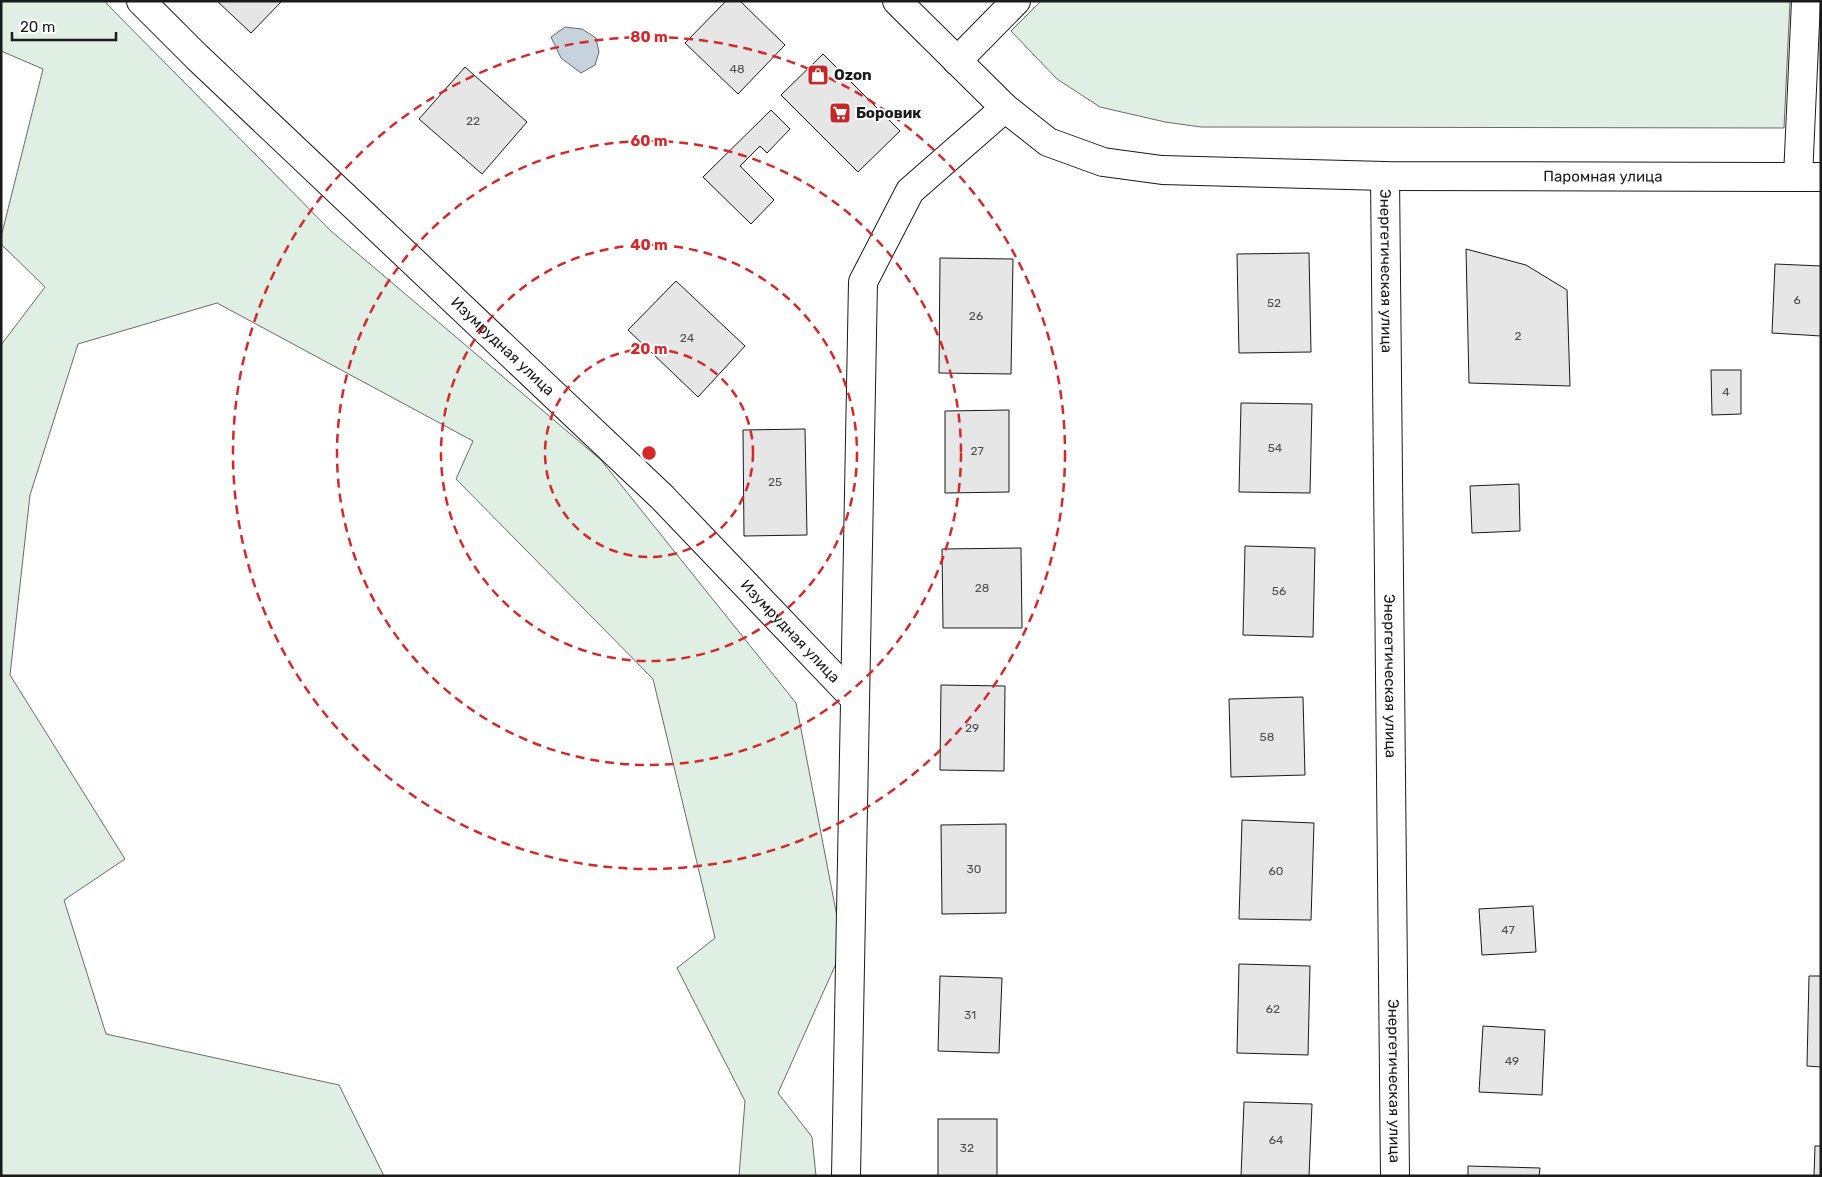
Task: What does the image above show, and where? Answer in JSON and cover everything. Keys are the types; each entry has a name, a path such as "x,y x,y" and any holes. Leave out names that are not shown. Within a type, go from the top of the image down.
{"street":[{"name":"Изумрудная улица","path":"141,1 197,57 662,497 855,700"},
{"path":"897,1 956,62 1016,1"},
{"path":"1806,1 1810,177"},
{"name":"Паромная улица","path":"956,62 1005,108 1048,142 1103,162 1162,170 1385,176 1810,177"},
{"path":"846,1176 863,282 910,191 1005,108"},
{"name":"Энергетическая улица","path":"1385,176 1395,1176"}],"green space":[{"path":"1,1 104,1 331,231 601,460 796,703 843,948 778,1093 812,1137 816,1176 739,1176 745,1101 677,968 715,938 653,679 456,479 473,441 217,303 78,344 30,495 10,675 125,859 64,900 106,1034 339,1085 384,1176 1,1176 1,345 45,287 1,244 1,237 43,69 1,51"},
{"path":"1041,1 1790,1 1784,128 1201,127 1165,122 1100,107 1057,79 1011,31"}],"shaded area":[{"path":"565,27 582,29 596,38 599,52 595,65 581,73 561,58 551,37"}],"building":[{"path":"217,1 282,1 251,33"},
{"path":"726,1 740,1 785,45 738,94 685,43"},
{"name":"Боровик","path":"823,54 900,131 858,172 781,95"},
{"path":"465,67 527,122 482,174 419,119"},
{"path":"771,110 790,129 767,153 760,146 740,166 774,200 751,224 703,177"},
{"path":"1466,249 1526,265 1567,290 1570,386 1469,383"},
{"path":"1309,253 1311,352 1239,353 1237,254"},
{"path":"940,258 1013,259 1011,374 939,373"},
{"path":"1775,264 1821,266 1821,336 1772,333"},
{"path":"676,281 745,346 698,397 628,330"},
{"path":"1711,370 1741,370 1741,414 1712,415"},
{"path":"1241,403 1312,404 1310,493 1239,492"},
{"path":"1009,410 1009,492 945,493 945,411"},
{"path":"805,429 807,535 744,536 743,430"},
{"path":"1519,484 1520,531 1472,533 1470,486"},
{"path":"1245,546 1315,548 1313,637 1243,635"},
{"path":"1021,548 1022,628 943,628 942,549"},
{"path":"941,685 1005,686 1004,771 940,770"},
{"path":"1303,697 1305,775 1231,777 1229,699"},
{"path":"1242,820 1314,823 1311,920 1239,919"},
{"path":"1006,824 1006,913 942,914 941,825"},
{"path":"1533,906 1536,952 1482,955 1479,909"},
{"path":"1239,964 1310,966 1308,1055 1237,1053"},
{"path":"940,976 1002,978 999,1053 938,1051"},
{"path":"1809,976 1821,976 1821,1067 1807,1066"},
{"path":"1483,1026 1545,1030 1542,1095 1479,1092"},
{"path":"1244,1102 1312,1104 1309,1176 1241,1176"},
{"path":"938,1119 997,1119 997,1176 938,1176"},
{"path":"1815,1146 1821,1146 1821,1176 1814,1176"},
{"path":"1468,1166 1540,1168 1539,1176 1468,1176"}],"place":[{"name":"Ozon","path":"818,75"},
{"name":"Боровик","path":"840,113"}]}
